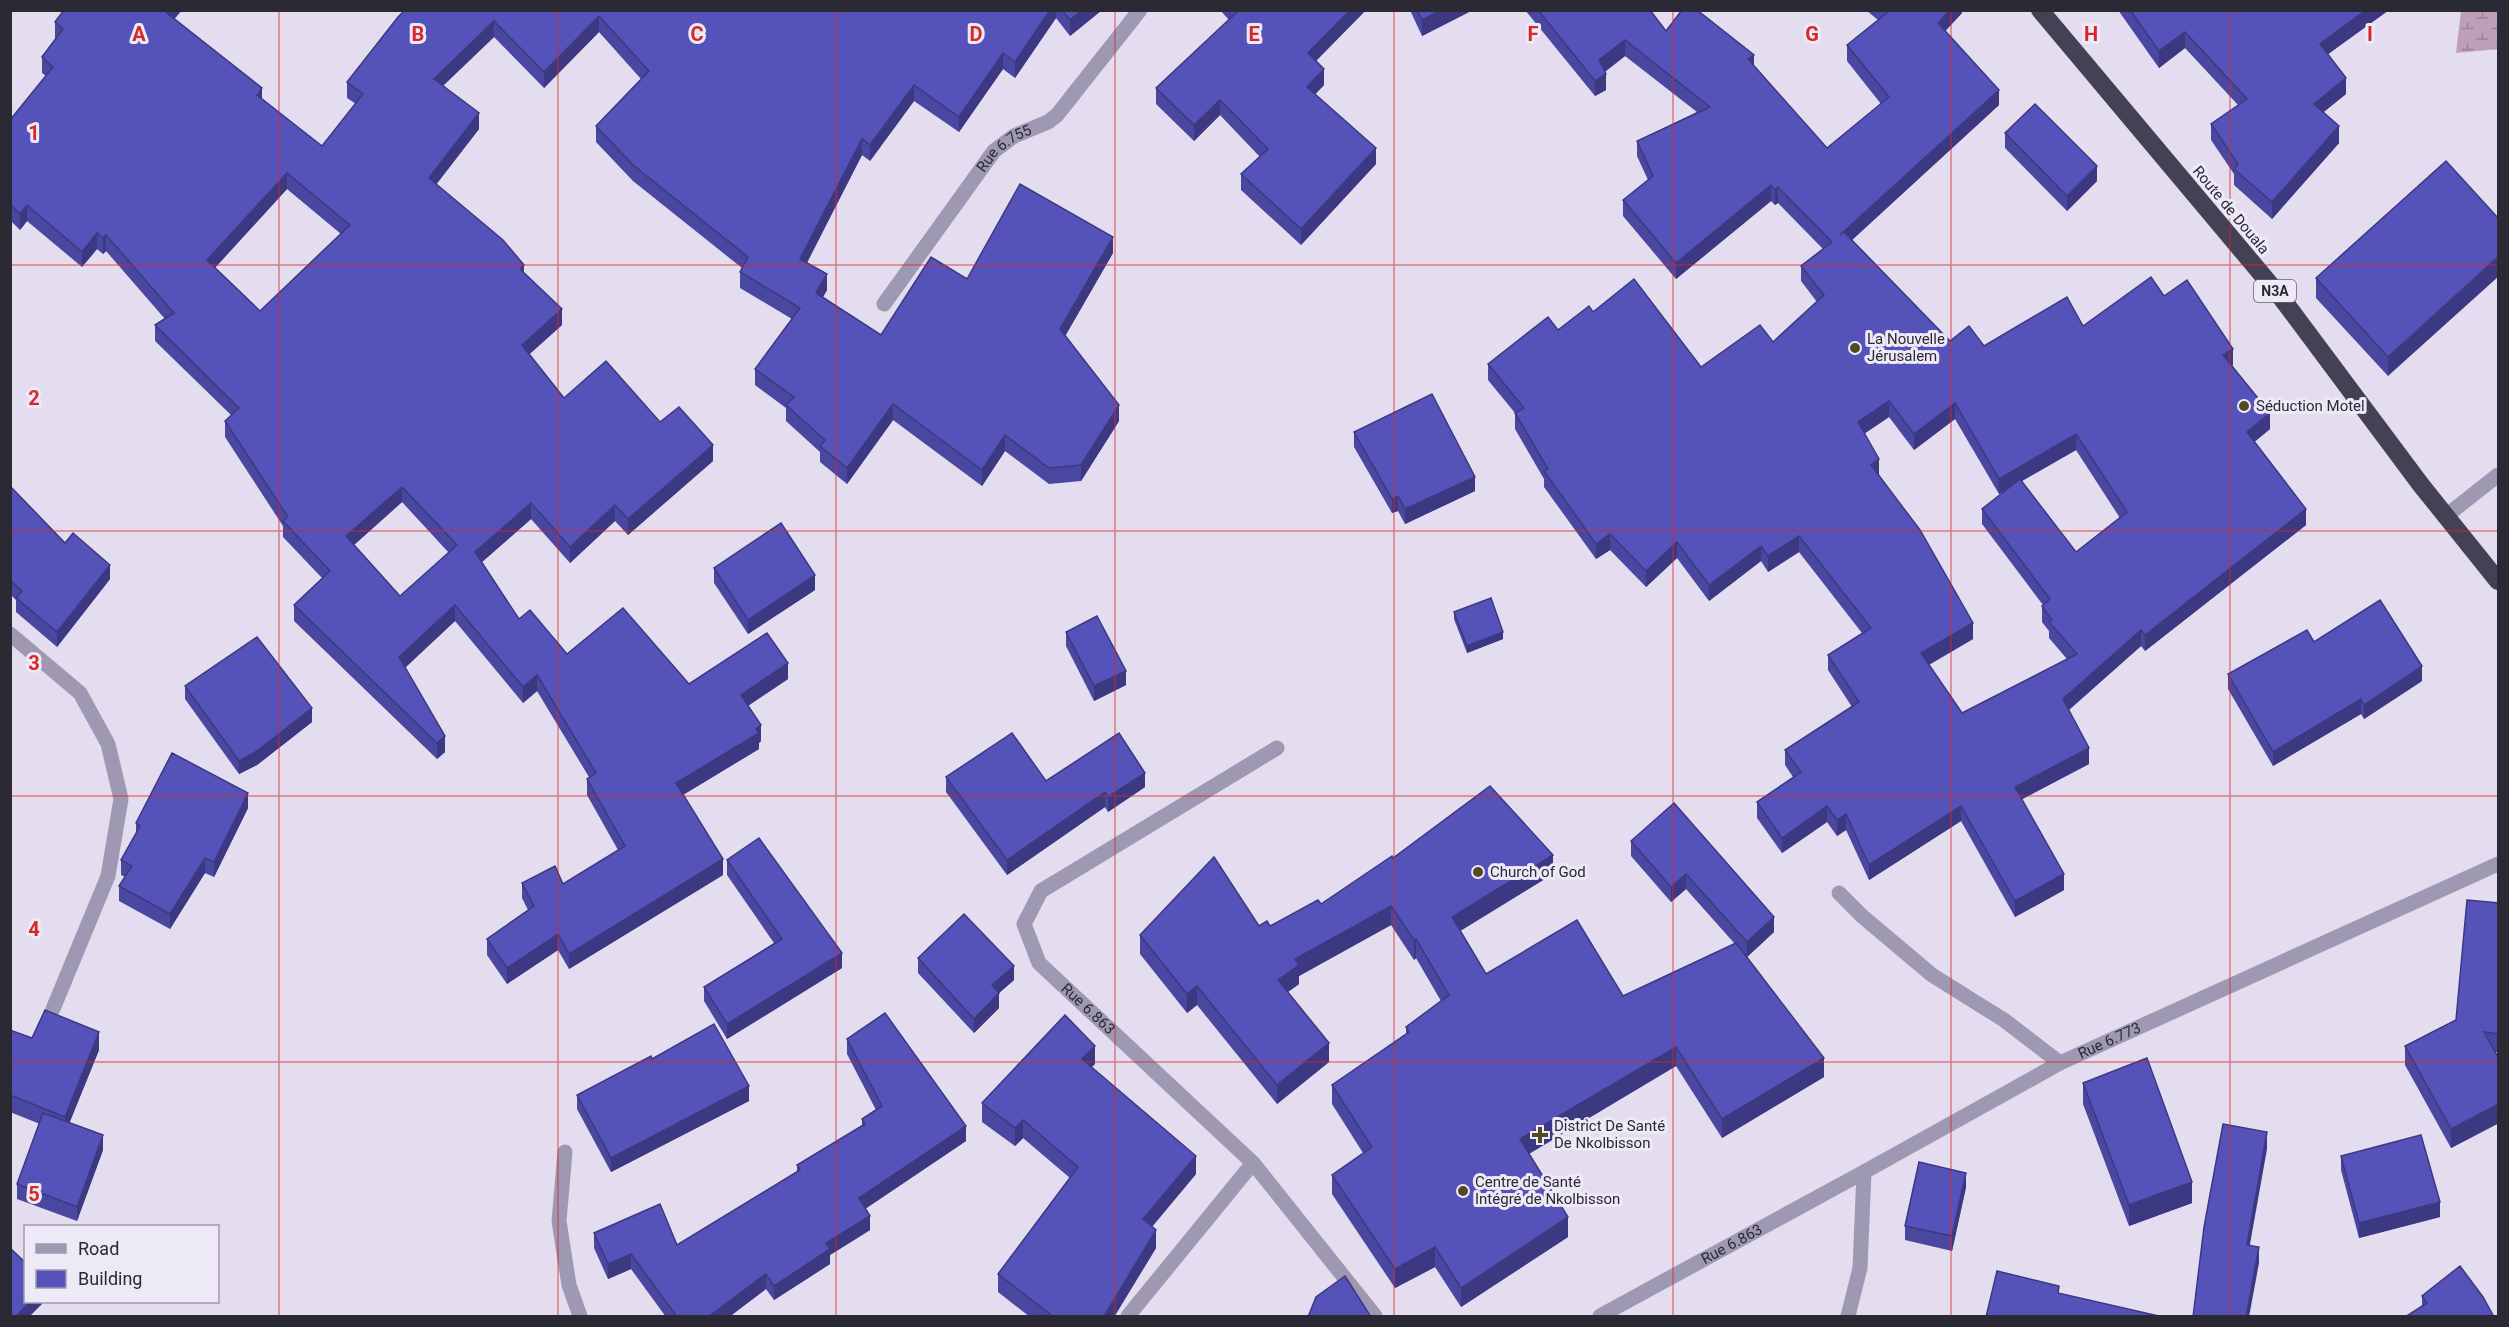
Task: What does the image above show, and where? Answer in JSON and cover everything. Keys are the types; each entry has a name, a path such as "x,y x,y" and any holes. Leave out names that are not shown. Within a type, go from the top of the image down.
{"highway":[{"name":"Route de Douala","path":"2040,10 2280,296 2446,516 2499,581"}],"street":[{"name":"Rue 6.755","path":"884,304 994,151 1014,136 1048,122 1057,115 1140,10"},
{"path":"2446,516 2499,475"},
{"path":"10,634 80,693 108,744 121,799 108,876 53,1009"},
{"name":"Rue 6.863","path":"1277,748 1041,891 1024,924 1039,963 1252,1163 1375,1317"},
{"name":"Rue 6.773","path":"1864,1172 2060,1062 2499,864"},
{"path":"1839,893 1862,916 1932,975 2004,1020 2060,1062"},
{"path":"565,1152 560,1221 569,1284 580,1317"},
{"path":"1128,1317 1252,1163"},
{"path":"1848,1317 1860,1268 1864,1172"},
{"name":"Rue 6.863","path":"1600,1317 1864,1172"}],"green space":[{"path":"2461,11 2498,11 2498,49 2456,53"}],"building":[{"path":"64,10 169,10 167,13 262,88 257,95 322,146 363,94 347,82 405,10 1050,10 1015,62 1003,53 959,117 914,85 870,145 862,139 800,259 827,274 816,293 881,335 931,257 967,279 1020,184 1113,237 1060,329 1119,405 1081,465 1049,468 1005,435 982,470 893,404 847,468 820,446 825,440 786,405 794,397 755,369 800,308 740,272 748,257 633,165 596,126 649,71 599,16 544,72 494,21 434,79 479,113 429,178 503,240 524,265 520,269 562,309 522,345 564,398 606,361 660,422 679,407 713,445 628,519 615,505 570,547 531,503 475,552 519,619 530,610 567,654 623,608 689,684 767,633 788,663 741,695 761,725 756,729 759,733 676,783 723,859 569,954 558,934 507,968 487,939 534,906 522,883 555,866 563,884 625,846 587,779 596,773 537,675 523,687 455,605 399,657 445,736 437,743 294,605 330,571 283,521 288,517 225,421 239,408 155,325 174,313 106,235 103,238 97,233 82,252 27,205 20,214 10,204 10,120 53,67 42,57 63,29 55,22","holes":["287,173 350,225 260,311 207,260","402,487 457,545 400,596 346,536"]},
{"path":"1062,10 1082,10 1070,20"},
{"path":"1235,10 1350,10 1308,53 1324,69 1307,87 1376,148 1301,229 1241,174 1268,149 1220,100 1194,125 1156,88 1237,12"},
{"path":"1417,10 1441,10 1422,20"},
{"path":"1538,10 1650,10 1666,31 1682,10 1697,10 1754,55 1748,59 1827,148 1889,97 1847,45 1888,12 1886,10 1950,10 1938,23 1999,90 1840,235 1844,232 1950,341 1969,326 1984,346 2067,297 2083,326 2151,277 2164,296 2187,280 2233,349 2223,355 2270,413 2247,432 2306,509 2145,635 2141,630 2063,699 2089,748 2015,787 2064,874 2015,901 1961,806 1869,865 1846,814 1837,820 1827,806 1782,838 1757,802 1801,772 1785,750 1859,702 1828,655 1871,628 1799,536 1768,556 1761,546 1709,585 1677,542 1646,571 1610,534 1596,544 1544,471 1548,469 1515,413 1524,408 1488,364 1548,317 1558,330 1589,306 1593,312 1634,279 1701,367 1760,325 1773,342 1824,295 1801,266 1832,242 1778,187 1775,190 1771,185 1676,263 1623,200 1653,176 1637,141 1710,107 1625,40 1599,60 1606,74 1595,81","holes":["1889,401 1914,434 1955,403 1999,479 2076,434 2127,512 2076,552 2020,479 1982,509 2050,599 2042,606 2052,620 2049,622 2077,654 1962,713 1921,653 1973,623 1920,530 1871,465 1879,459 1858,422"]},
{"path":"2130,10 2366,10 2320,44 2346,78 2314,104 2339,126 2272,202 2234,169 2238,164 2211,124 2247,99 2185,32 2159,51"},
{"path":"2035,104 2097,166 2067,196 2005,133"},
{"path":"2446,161 2499,219 2499,256 2388,357 2316,278"},
{"path":"1432,394 1475,477 1405,509 1398,496 1392,499 1354,432"},
{"path":"10,486 65,543 73,533 110,565 57,632 16,598 22,591 10,580"},
{"path":"781,523 815,575 748,620 714,568"},
{"path":"1491,598 1503,632 1467,646 1454,612"},
{"path":"2380,600 2422,666 2364,705 2361,699 2273,752 2228,674 2307,630 2314,642"},
{"path":"1097,616 1126,671 1094,686 1066,632"},
{"path":"257,637 312,708 257,751 239,761 185,686"},
{"path":"1012,733 1046,781 1119,733 1145,773 1108,797 1105,792 1007,860 946,777"},
{"path":"172,753 248,793 214,862 205,858 170,914 119,886 132,866 121,860 140,826 136,823"},
{"path":"1490,786 1553,855 1452,917 1486,974 1577,920 1623,996 1736,943 1824,1058 1722,1119 1676,1047 1520,1139 1568,1217 1461,1288 1435,1247 1395,1269 1332,1175 1372,1147 1332,1085 1409,1032 1406,1027 1449,995 1416,939 1414,940 1391,906 1295,959 1299,965 1278,980 1329,1043 1277,1085 1197,986 1187,994 1140,935 1214,857 1259,926 1267,921 1270,926 1318,900 1321,904 1392,856 1393,858"},
{"path":"1674,803 1774,917 1747,942 1686,874 1671,887 1631,841"},
{"path":"759,838 842,953 727,1024 704,987 782,939 727,860"},
{"path":"2467,900 2499,903 2499,1034 2484,1032 2499,1059 2499,1104 2451,1129 2405,1046 2456,1020"},
{"path":"964,914 1014,966 992,985 999,993 974,1019 918,958"},
{"path":"45,1010 99,1032 65,1117 10,1095 10,1030 32,1038"},
{"path":"885,1013 966,1126 859,1198 870,1216 826,1243 830,1249 774,1286 766,1274 708,1317 677,1317 631,1254 608,1264 594,1233 660,1204 677,1245 800,1170 797,1165 865,1124 862,1119 882,1106 847,1039"},
{"path":"1065,1015 1095,1046 1082,1059 1196,1156 1143,1219 1156,1230 1105,1315 1107,1317 1054,1317 998,1274 1078,1167 1023,1120 1015,1128 982,1103"},
{"path":"714,1024 749,1086 611,1158 577,1095 651,1056 652,1059"},
{"path":"2147,1058 2192,1182 2129,1205 2083,1083"},
{"path":"43,1113 103,1135 77,1207 17,1184"},
{"path":"2223,1124 2267,1132 2247,1245 2259,1247 2246,1317 2193,1317 2204,1227"},
{"path":"2421,1135 2440,1202 2359,1223 2341,1156"},
{"path":"1919,1162 1966,1173 1952,1236 1905,1226"},
{"path":"10,1248 24,1261 24,1303 29,1303 15,1317 10,1317"},
{"path":"2460,1266 2483,1297 2494,1317 2405,1317 2427,1303 2422,1296"},
{"path":"1997,1271 2059,1286 2058,1293 2163,1317 1986,1317"},
{"path":"1345,1276 1371,1317 1308,1317 1316,1297"}],"place":[{"name":"La Nouvelle Jérusalem","path":"1855,348"},
{"name":"Séduction Motel","path":"2244,406"},
{"name":"Church of God","path":"1478,872"},
{"name":"District De Santé De Nkolbisson","path":"1540,1135"},
{"name":"Centre de Santé Intégré de Nkolbisson","path":"1463,1191"}]}
